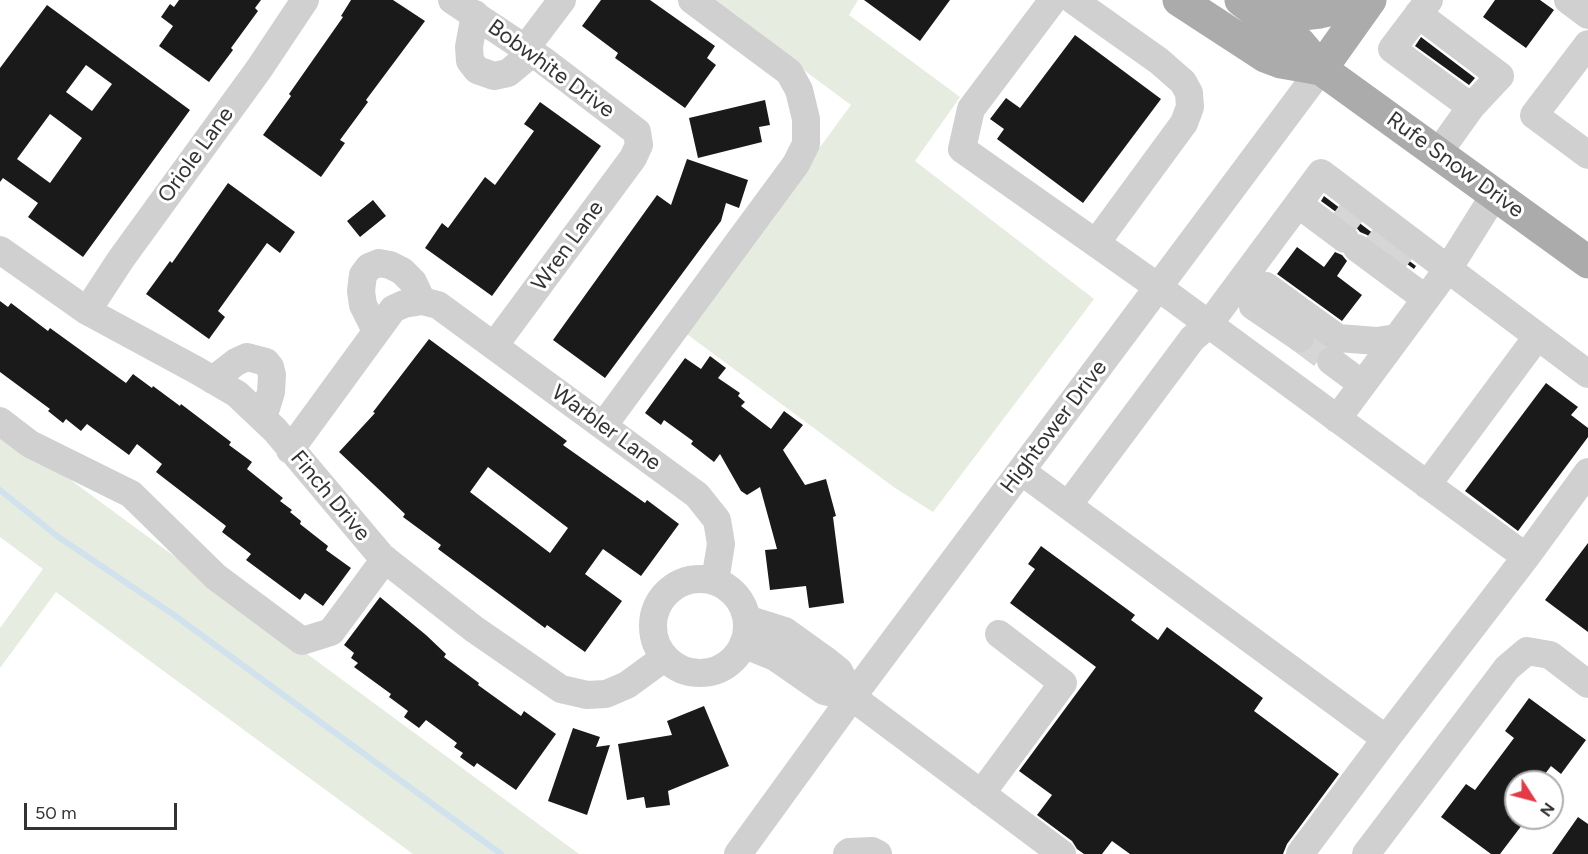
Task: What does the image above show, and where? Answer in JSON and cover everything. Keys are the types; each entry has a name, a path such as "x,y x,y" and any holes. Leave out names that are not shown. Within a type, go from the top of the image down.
{"main road":[{"name":"Rufe Snow Drive","path":"1179,0 1265,56 1281,62 1320,69"},
{"path":"1251,5 1284,16 1320,12 1359,0"},
{"name":"Hightower Drive","path":"1320,69 1370,0"},
{"name":"Rufe Snow Drive","path":"1251,5 1299,43 1320,69 1588,262"}],"street":[{"name":"Oriole Lane","path":"87,311 121,259 259,69 305,0"},
{"path":"464,7 470,61 477,70 494,76 508,73 529,51 562,0"},
{"path":"603,426 796,164 806,144 806,119 799,90 789,72 692,0"},
{"path":"1053,0 971,109 962,149 1158,287 1526,557"},
{"path":"1073,0 1159,61 1183,82 1189,93 1190,107 1184,123 1096,243"},
{"path":"1568,0 1588,15"},
{"name":"Bobwhite Drive","path":"464,7 529,51 637,132 639,145"},
{"path":"1438,153 1471,107 1500,76 1423,7 1392,49 1471,107"},
{"path":"1588,44 1534,115 1588,155"},
{"name":"Hightower Drive","path":"738,854 852,697 1320,69"},
{"name":"Wren Lane","path":"494,346 633,158 639,145"},
{"path":"1069,504 1192,339 1247,287 1298,204 1321,173 1425,299"},
{"path":"1337,418 1448,269 1495,194"},
{"path":"1298,204 1448,269 1588,374"},
{"name":"Finch Drive","path":"0,250 87,311 237,394 275,430 384,559 474,629 561,689 587,695 606,694 627,685 664,658"},
{"path":"376,331 363,305 361,291 363,275 369,267 379,263 402,271 430,303"},
{"path":"1247,287 1266,286 1338,338 1377,341 1396,338"},
{"path":"1247,287 1253,306 1300,338"},
{"path":"290,450 393,309 404,304 430,303"},
{"name":"Warbler Lane","path":"430,303 494,346 697,495 717,520 721,544 715,581"},
{"path":"1427,485 1537,337"},
{"path":"213,380 236,362 247,357 266,362 272,375 271,392 263,418"},
{"path":"1331,361 1362,384"},
{"path":"0,421 30,444 131,494 216,577 302,641 331,632 384,559"},
{"path":"1021,471 1386,738"},
{"path":"1300,854 1588,472"},
{"path":"697,579 715,581 730,590 741,603 745,632 737,656 725,667 709,673 693,673 678,668 664,658 656,643 653,626 657,608 666,594 680,584 697,579"},
{"path":"745,632 785,631 839,671 852,697 1062,854"},
{"path":"981,794 1063,683 999,634"},
{"path":"1366,854 1507,668 1527,651 1550,655 1588,684"},
{"path":"847,854 872,851 878,854"}],"shaded area":[{"path":"709,0 858,0 849,15 960,97 915,161 1094,299 933,512 895,488 684,332 851,105"},
{"path":"0,428 579,854 413,854 56,592 0,668 0,628 43,569 0,537"}],"building":[{"path":"179,0 261,0 255,8 258,11 209,82 159,46 173,26 161,17 170,4 174,7"},
{"path":"351,0 393,0 425,21 366,100 368,102 340,140 345,143 321,177 263,135 343,17 341,16"},
{"path":"601,0 650,0 715,46 707,58 716,65 685,108 615,58 618,53 582,26"},
{"path":"864,0 950,0 920,41"},
{"path":"1495,0 1540,0 1554,10 1526,48 1483,17"},
{"path":"47,5 190,110 83,257 28,217 38,203 3,178 0,182 0,68","holes":["86,65 112,84 92,111 66,92","50,114 82,138 50,183 17,159"]},
{"path":"1075,35 1161,99 1083,203 997,139 1004,129 990,119 1006,98 1020,108"},
{"path":"1421,37 1475,78 1469,85 1415,46"},
{"path":"765,100 770,125 759,127 762,142 698,158 689,118"},
{"path":"540,102 601,146 492,296 425,248 442,223 448,228 485,177 495,185 534,131 524,124"},
{"path":"687,159 748,180 739,208 726,203 721,221 605,378 553,340 657,195 671,205"},
{"path":"228,183 295,232 280,253 267,243 218,311 225,317 209,339 146,294 170,261 172,263"},
{"path":"1324,196 1416,266 1414,269 1360,232 1321,201"},
{"path":"373,200 386,216 360,237 347,221"},
{"path":"1297,247 1324,267 1335,252 1347,261 1337,276 1362,295 1342,321 1277,274"},
{"path":"0,301 8,307 11,303 48,331 50,328 126,383 133,374 152,388 153,386 231,442 229,445 252,462 247,469 283,498 280,501 292,510 290,512 301,521 300,524 328,546 326,550 351,568 323,606 305,593 300,600 246,560 251,554 222,532 226,526 156,472 162,464 137,444 129,455 87,424 81,431 66,419 63,423 48,411 50,409 0,372"},
{"path":"429,339 567,441 563,445 645,503 647,500 679,524 641,576 603,549 585,574 622,601 585,652 547,625 545,628 438,549 441,545 403,517 405,514 339,452 375,413 373,412","holes":["488,467 568,528 550,553 470,492"]},
{"path":"1316,342 1323,347 1317,352 1315,360 1306,353 1313,348"},
{"path":"710,356 726,368 718,378 740,393 738,396 745,402 741,406 771,429 784,411 803,425 783,450 805,485 826,479 836,516 833,517 844,603 809,608 806,586 770,590 765,550 777,549 760,487 747,495 741,491 720,454 714,462 691,444 693,441 664,420 661,425 645,413 685,358 701,369"},
{"path":"1546,383 1578,407 1571,415 1588,428 1588,437 1518,531 1465,491"},
{"path":"1588,543 1588,632 1545,600"},
{"path":"1041,546 1135,615 1131,620 1158,640 1167,627 1263,698 1254,711 1339,774 1287,844 1283,854 1130,854 1112,841 1102,854 1084,854 1072,841 1037,815 1052,795 1019,771 1096,667 1010,603 1035,569 1028,564"},
{"path":"380,597 426,635 446,654 444,657 479,683 478,685 521,716 524,711 556,734 516,790 477,763 474,767 460,757 463,753 454,747 457,743 426,720 419,728 404,717 408,711 389,697 391,694 354,667 358,663 351,658 354,653 344,645"},
{"path":"1529,698 1586,740 1564,770 1556,770 1551,766 1548,770 1504,770 1504,830 1518,830 1500,854 1491,854 1441,817 1466,784 1475,790 1514,738 1505,731"},
{"path":"704,706 729,766 668,791 670,805 646,808 644,797 627,800 618,744 672,735 667,721"},
{"path":"573,728 600,737 596,747 610,745 587,815 548,801"},
{"path":"1578,817 1588,824 1588,854 1552,854"}],"waterway":[{"path":"0,490 57,536 174,615 501,854"}],"tunnel":[{"path":"1343,224 1357,205"},
{"path":"1376,248 1390,230"},
{"path":"1393,261 1407,242"},
{"path":"1300,338 1331,361"}]}
